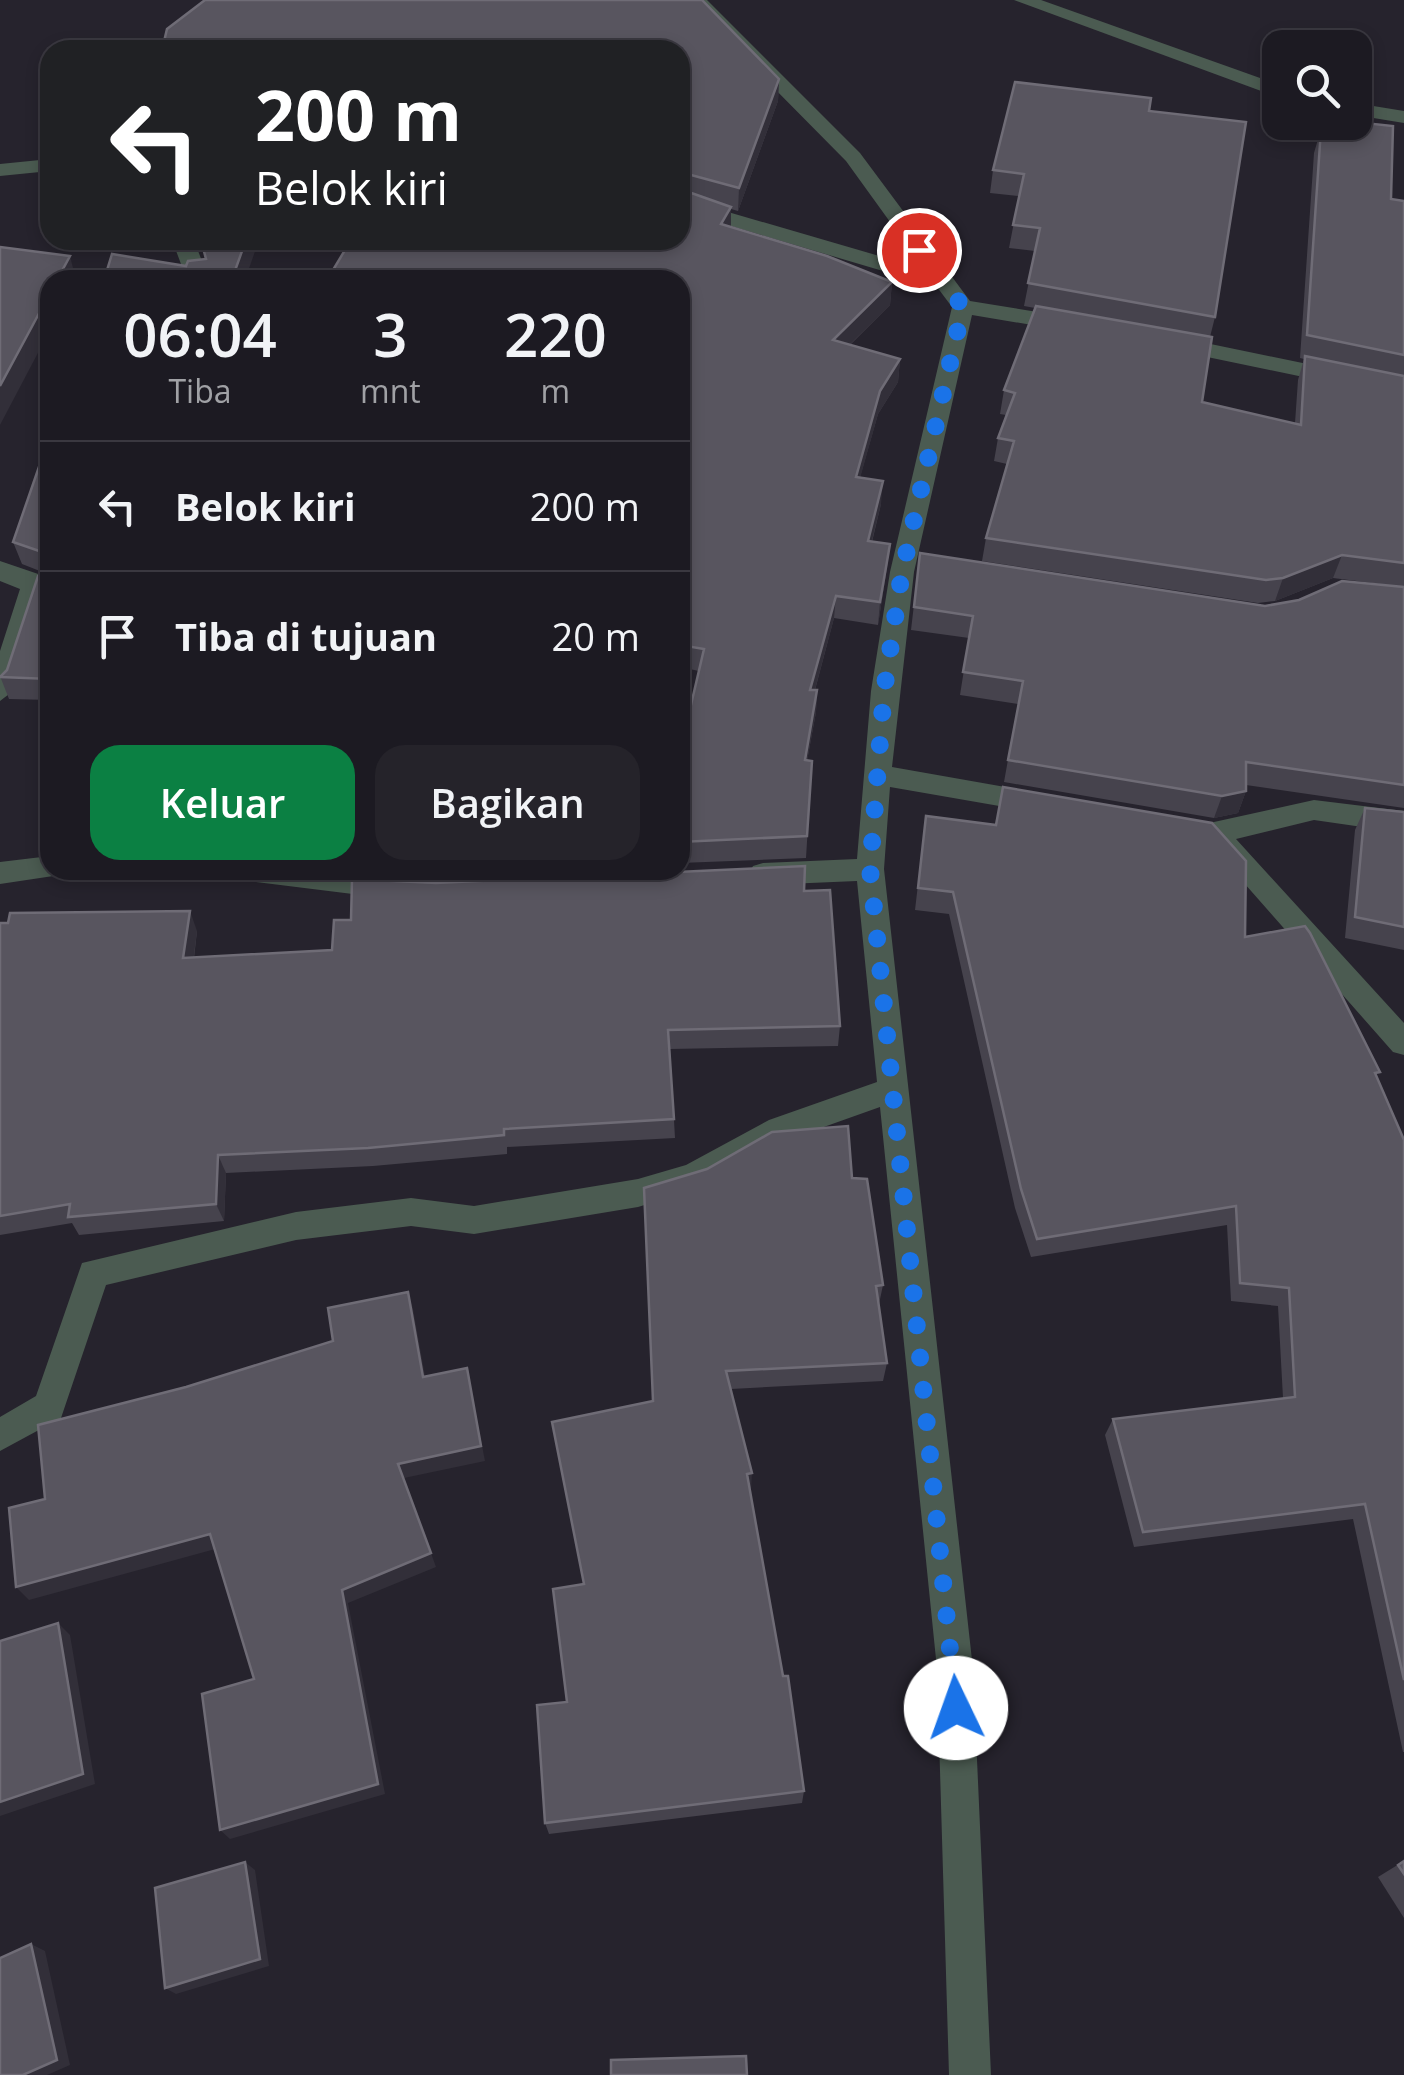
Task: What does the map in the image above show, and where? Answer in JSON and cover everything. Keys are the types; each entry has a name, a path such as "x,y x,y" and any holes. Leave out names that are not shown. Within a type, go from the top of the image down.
{"street":[{"path":"696,0 854,157 963,307 1095,328"},
{"path":"1023,0 1262,86"},
{"path":"1372,112 1404,118"},
{"path":"0,170 40,166"},
{"path":"690,207 941,281"},
{"path":"963,307 914,563 884,691 870,869 955,1670 970,2075"},
{"path":"1144,338 1404,391"},
{"path":"0,570 40,585"},
{"path":"0,691 40,591"},
{"path":"880,776 1076,809"},
{"path":"1404,822 1314,810 1204,831 1404,1043"},
{"path":"0,873 40,869"},
{"path":"740,876 870,869"},
{"path":"321,880 425,889"},
{"path":"0,1435 49,1407 94,1273 296,1226 411,1212 474,1220 638,1193 694,1176 730,1152 780,1129 896,1089"}],"building":[{"path":"205,0 702,0 779,79 739,188 690,175 690,40 164,40 167,29"},
{"path":"1015,82 1151,98 1149,111 1246,122 1215,317 1028,283 1040,228 1013,225 1024,174 993,170"},
{"path":"1372,124 1393,126 1391,199 1404,201 1404,355 1307,335 1320,140 1372,140"},
{"path":"690,193 731,207 721,224 827,256 892,282 833,340 900,359 880,391 856,477 883,481 868,541 890,544 880,602 836,596 810,690 817,690 805,760 812,761 807,836 690,842 690,709 704,649 690,647 690,270 333,270 345,250 690,250"},
{"path":"0,247 70,256 62,270 40,270 40,312 0,386"},
{"path":"204,250 242,250 235,270 107,270 112,254 186,266 188,261 206,259"},
{"path":"1036,306 1212,337 1202,402 1301,425 1305,356 1404,376 1404,563 1342,555 1283,578 1266,580 986,538 1014,441 998,438 1015,393 1004,390"},
{"path":"40,464 40,551 13,542"},
{"path":"920,553 1265,606 1299,600 1342,581 1404,587 1404,785 1246,762 1246,791 1222,796 1008,760 1023,681 963,672 973,616 914,607"},
{"path":"38,576 40,679 0,677 7,670"},
{"path":"1003,787 1212,823 1246,861 1245,937 1305,926 1380,1072 1375,1073 1404,1140 1404,1680 1365,1504 1143,1532 1113,1419 1295,1397 1289,1288 1240,1283 1236,1206 1037,1239 1021,1189 953,892 918,888 926,816 996,825"},
{"path":"1365,808 1404,812 1404,927 1355,917"},
{"path":"805,866 804,891 830,890 840,1026 668,1030 674,1119 504,1129 504,1135 368,1148 218,1155 216,1204 68,1217 70,1204 0,1216 0,923 8,923 10,913 190,911 183,958 332,950 334,920 351,920 352,880 690,880 690,871"},
{"path":"848,1126 852,1178 867,1179 883,1285 876,1286 887,1363 726,1371 752,1473 747,1474 783,1676 788,1676 804,1791 545,1823 537,1705 567,1702 553,1589 584,1584 552,1422 653,1401 644,1188 707,1169 772,1132"},
{"path":"408,1292 423,1377 467,1368 481,1446 398,1464 431,1553 342,1590 378,1784 220,1830 202,1694 254,1679 210,1534 16,1587 9,1508 45,1499 38,1425 186,1387 333,1341 328,1308"},
{"path":"58,1623 83,1774 0,1802 0,1641"},
{"path":"245,1862 260,1959 165,1988 155,1888"},
{"path":"31,1944 57,2060 23,2075 0,2075 0,1958"},
{"path":"746,2056 747,2075 611,2075 611,2060"}],"route":[{"path":"919,250 963,307 902,572 884,691 870,869 908,1205 956,1708"}]}
